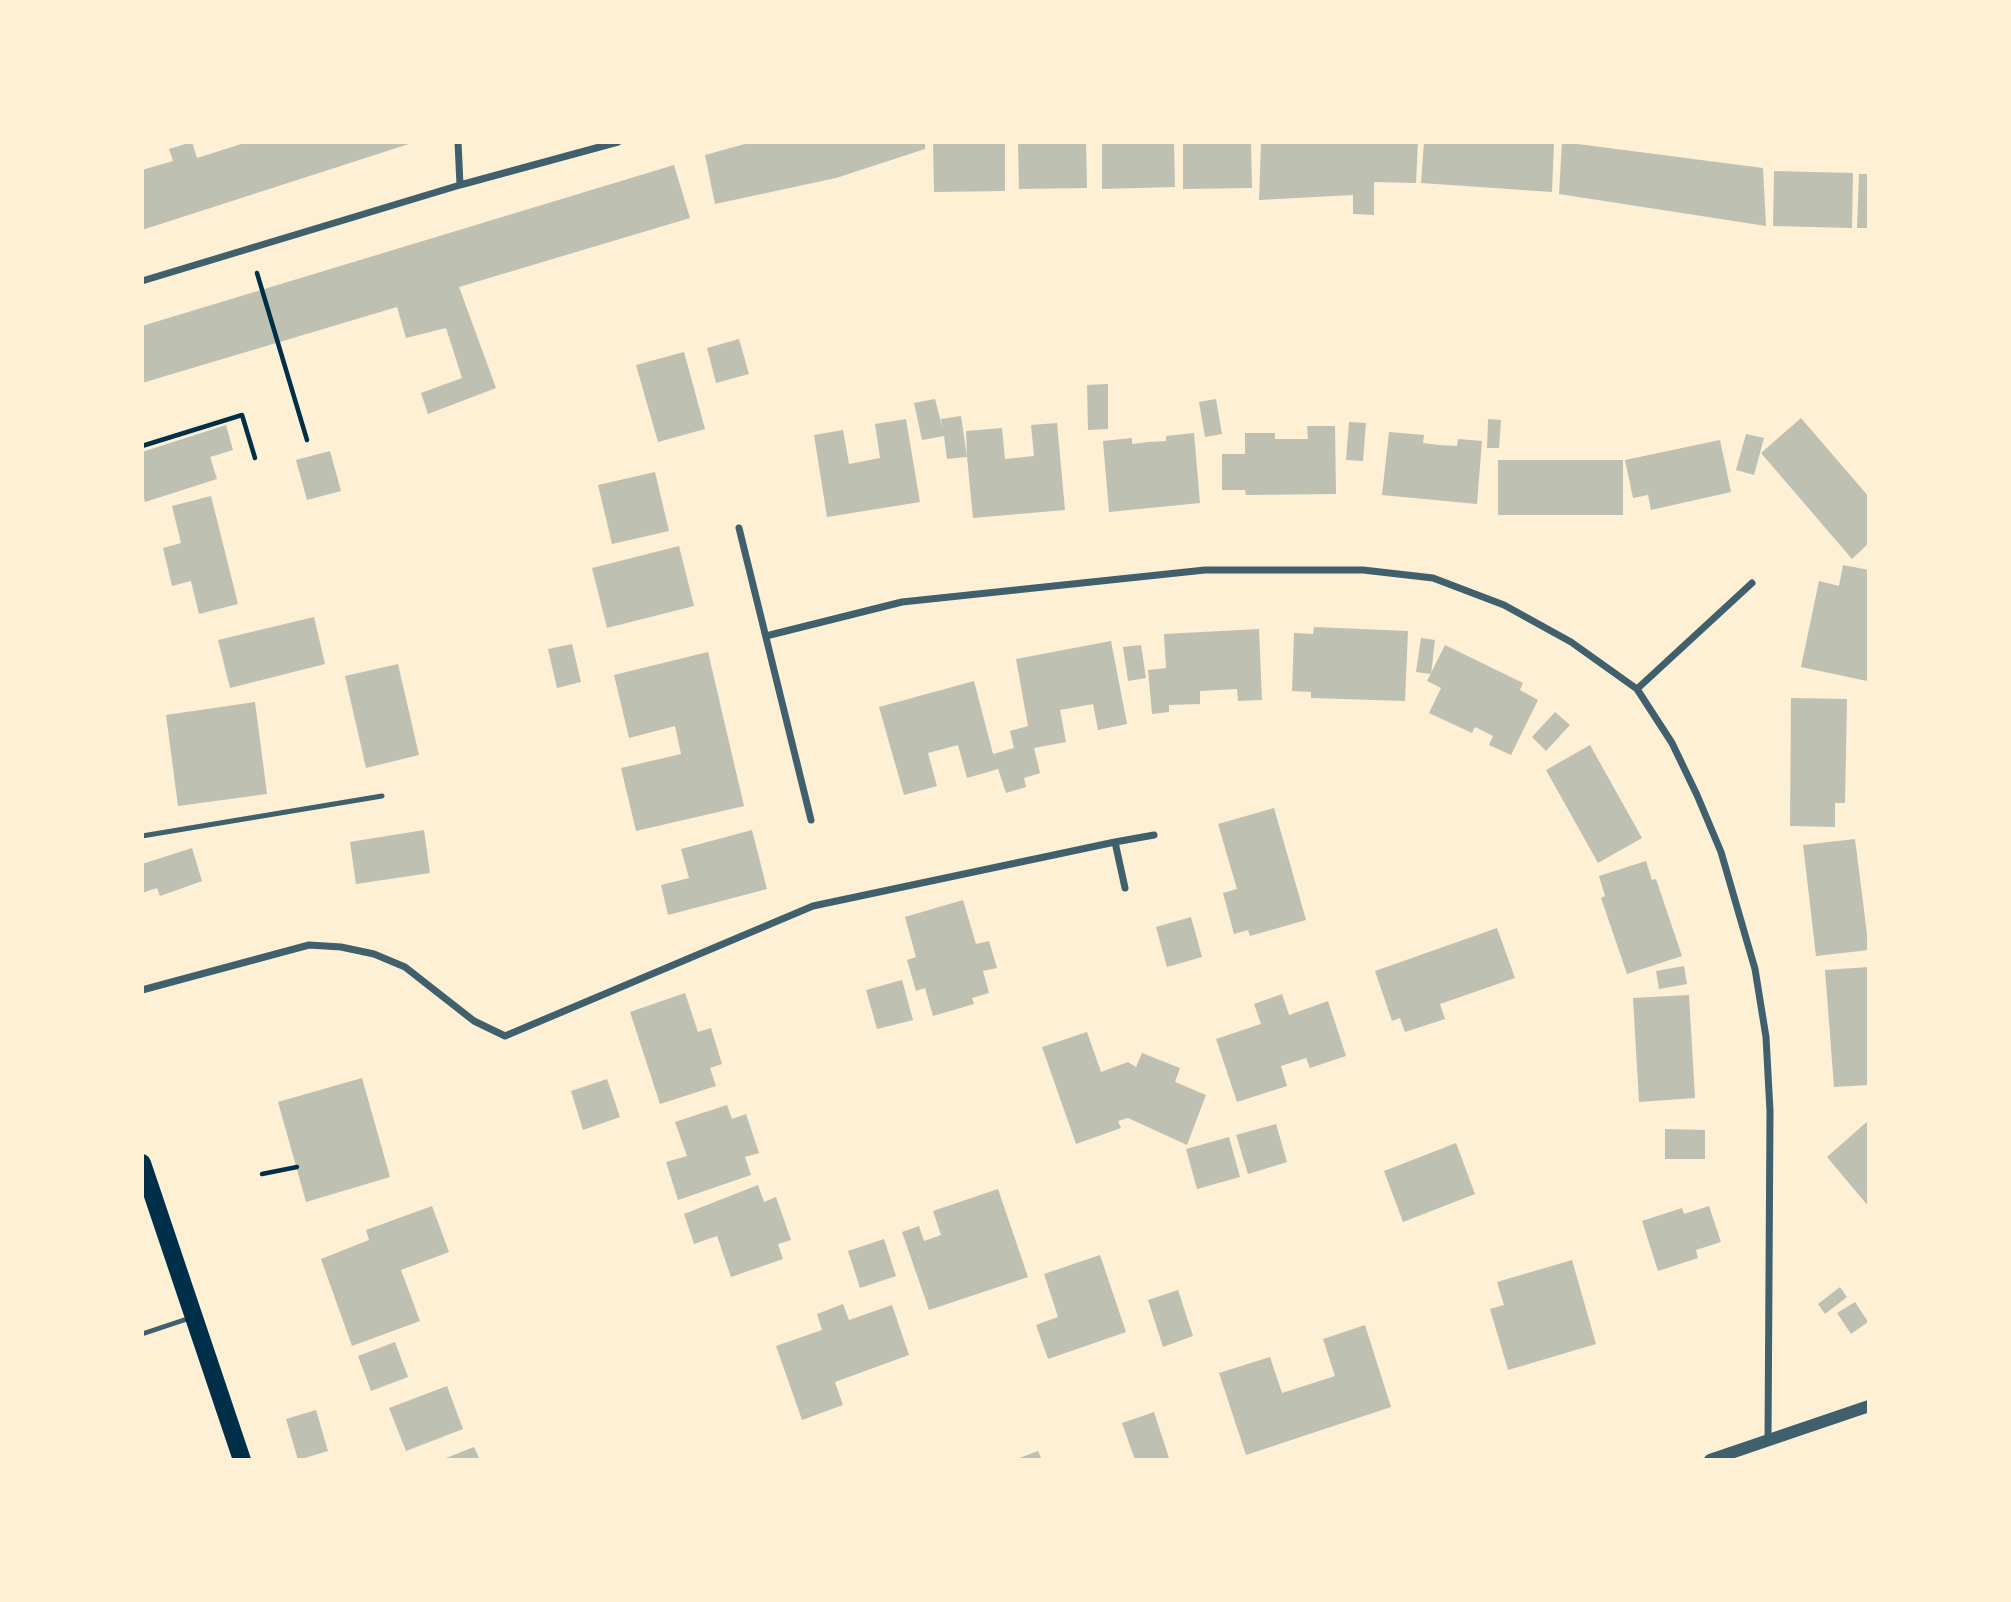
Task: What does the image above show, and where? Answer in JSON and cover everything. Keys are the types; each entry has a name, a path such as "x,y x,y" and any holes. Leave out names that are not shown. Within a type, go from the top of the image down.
{"main road":[{"path":"142,1163 242,1460"}],"street":[{"path":"458,142 460,185"},
{"path":"142,281 460,185 618,142"},
{"path":"739,528 811,820"},
{"path":"766,636 902,603 1205,570 1305,568 1397,573 1433,578 1504,605 1571,642 1637,689 1672,743 1716,841 1740,910 1755,970 1766,1037 1770,1111 1768,1440"},
{"path":"1637,689 1752,583"},
{"path":"142,990 309,945 341,947 374,954 405,967 474,1021 505,1036 813,906 1154,835"},
{"path":"1115,842 1125,888"},
{"path":"1710,1460 1869,1406"}],"lane":[{"path":"142,836 382,796"},
{"path":"142,1334 193,1317"}],"path":[{"path":"250,248 307,440"},
{"path":"142,446 242,415 256,458"},
{"path":"262,1174 297,1167"}],"building":[{"path":"192,142 197,158 248,142 415,142 142,230 142,170 173,161 169,149"},
{"path":"752,142 925,142 925,149 836,178 715,204 705,155"},
{"path":"933,142 1005,142 1005,191 934,192"},
{"path":"1018,142 1086,142 1087,188 1019,189"},
{"path":"1102,142 1174,142 1175,187 1102,189"},
{"path":"1183,142 1251,142 1252,188 1183,189"},
{"path":"1261,142 1418,142 1416,183 1374,182 1374,215 1353,214 1353,195 1259,200"},
{"path":"1424,142 1554,142 1552,192 1421,183"},
{"path":"1562,142 1763,168 1766,226 1559,194"},
{"path":"674,165 690,218 459,287 496,388 428,414 421,393 462,378 446,328 406,338 397,307 142,383 142,326"},
{"path":"1774,171 1853,173 1852,228 1773,226"},
{"path":"1859,174 1869,174 1869,228 1857,228"},
{"path":"739,339 749,374 716,383 707,348"},
{"path":"684,352 705,429 658,442 636,365"},
{"path":"1108,384 1108,429 1088,430 1087,385"},
{"path":"935,399 943,430 941,419 961,416 967,457 947,459 944,436 922,440 914,403"},
{"path":"1216,399 1222,434 1205,437 1199,402"},
{"path":"1801,418 1869,497 1869,543 1852,559 1761,453"},
{"path":"906,419 920,502 827,517 814,435 843,430 849,464 880,458 875,424"},
{"path":"1488,419 1501,420 1499,448 1487,448"},
{"path":"1349,422 1366,423 1363,461 1346,460"},
{"path":"1057,423 1065,510 973,518 966,431 1002,428 1005,459 1034,456 1031,425"},
{"path":"226,425 233,450 210,457 217,479 145,502 142,491 142,452"},
{"path":"1307,426 1335,426 1336,494 1246,495 1245,490 1222,490 1222,454 1245,454 1245,433 1275,433 1275,439 1308,439"},
{"path":"1389,432 1424,435 1423,443 1439,445 1457,446 1458,439 1482,441 1477,504 1382,495"},
{"path":"1194,433 1200,503 1109,512 1103,441 1132,438 1132,444 1166,441 1166,436"},
{"path":"1746,434 1764,438 1754,475 1736,470"},
{"path":"1720,440 1731,492 1651,510 1648,495 1633,498 1625,460"},
{"path":"330,451 341,491 307,500 296,460"},
{"path":"1498,460 1623,460 1623,515 1498,515"},
{"path":"655,472 669,531 612,544 598,485"},
{"path":"211,496 238,604 199,614 191,581 172,586 163,548 181,543 172,506"},
{"path":"679,546 694,606 607,628 592,568"},
{"path":"1843,565 1869,570 1867,681 1801,667 1819,581 1839,586"},
{"path":"314,617 325,664 230,688 218,640"},
{"path":"1314,627 1408,631 1405,701 1311,698 1311,692 1292,691 1294,633 1313,634"},
{"path":"1259,629 1262,700 1238,701 1237,689 1200,691 1200,704 1169,705 1169,712 1152,714 1148,670 1166,668 1164,634"},
{"path":"1421,638 1435,640 1431,674 1416,672"},
{"path":"1111,641 1127,724 1098,730 1093,704 1060,710 1066,742 1034,748 1040,773 1024,778 1026,787 1006,793 998,769 967,778 958,745 928,753 937,786 904,795 879,707 974,681 993,754 1014,748 1010,731 1028,726 1016,659"},
{"path":"572,644 581,682 557,688 548,649"},
{"path":"1141,645 1146,678 1128,681 1123,647"},
{"path":"1445,645 1523,683 1520,690 1538,700 1511,755 1489,745 1493,736 1475,727 1472,733 1429,713 1441,688 1427,681"},
{"path":"708,652 744,806 636,831 621,768 681,754 675,726 629,738 614,675"},
{"path":"398,664 419,755 366,768 345,676"},
{"path":"1791,698 1847,699 1845,803 1835,803 1835,827 1790,826"},
{"path":"255,702 267,794 178,806 166,715"},
{"path":"1555,712 1570,725 1546,751 1532,737"},
{"path":"1590,745 1642,838 1598,863 1546,770"},
{"path":"1274,808 1306,920 1250,936 1248,930 1234,934 1223,893 1237,889 1218,824"},
{"path":"424,830 430,873 356,884 350,842"},
{"path":"752,830 767,889 668,915 661,885 689,878 681,849"},
{"path":"1855,839 1869,950 1816,956 1803,845"},
{"path":"192,848 202,881 160,896 157,888 142,893 142,864"},
{"path":"1646,861 1652,880 1656,879 1682,956 1627,974 1601,898 1605,896 1599,876"},
{"path":"963,900 976,944 989,941 997,968 983,971 989,993 972,998 974,1004 933,1016 925,988 916,991 907,960 916,957 905,917"},
{"path":"1191,917 1202,957 1167,967 1156,927"},
{"path":"1497,928 1515,978 1440,1004 1445,1019 1405,1032 1400,1018 1392,1021 1375,971"},
{"path":"1684,966 1687,984 1659,989 1656,971"},
{"path":"1869,967 1869,1085 1834,1087 1825,970"},
{"path":"902,980 913,1020 877,1029 866,990"},
{"path":"685,993 698,1032 711,1028 722,1064 710,1068 716,1086 660,1104 630,1012"},
{"path":"1282,994 1289,1015 1328,1001 1346,1056 1310,1068 1306,1058 1281,1066 1287,1086 1237,1102 1216,1039 1261,1024 1254,1004"},
{"path":"1689,995 1695,1098 1639,1102 1633,998"},
{"path":"1087,1032 1101,1072 1128,1062 1136,1067 1142,1053 1180,1068 1175,1082 1206,1095 1187,1145 1128,1118 1118,1121 1121,1128 1076,1144 1042,1047"},
{"path":"362,1078 390,1177 306,1202 278,1102"},
{"path":"607,1079 620,1117 583,1130 571,1091"},
{"path":"727,1105 732,1119 746,1114 759,1153 745,1157 751,1175 678,1200 666,1162 687,1156 675,1122"},
{"path":"1869,1120 1869,1207 1827,1157"},
{"path":"1276,1124 1287,1162 1248,1174 1236,1135"},
{"path":"1665,1129 1705,1130 1705,1159 1665,1159"},
{"path":"1229,1137 1240,1177 1197,1189 1186,1149"},
{"path":"1456,1143 1475,1194 1403,1222 1384,1171"},
{"path":"758,1185 764,1202 776,1197 791,1240 778,1244 783,1259 731,1277 717,1236 694,1244 684,1214"},
{"path":"998,1189 1028,1277 929,1310 902,1232 919,1226 924,1241 941,1235 933,1211"},
{"path":"432,1206 449,1252 401,1270 420,1321 352,1346 321,1259 369,1240 366,1230"},
{"path":"1709,1206 1721,1242 1696,1250 1698,1258 1658,1271 1642,1221 1682,1208 1684,1214"},
{"path":"884,1239 896,1276 860,1288 848,1251"},
{"path":"1100,1255 1126,1332 1048,1359 1036,1325 1058,1317 1044,1274"},
{"path":"1572,1260 1596,1344 1508,1370 1490,1309 1504,1305 1497,1282"},
{"path":"1840,1287 1847,1297 1825,1314 1818,1304"},
{"path":"1178,1290 1193,1336 1163,1347 1148,1300"},
{"path":"1855,1302 1868,1322 1851,1334 1837,1313"},
{"path":"843,1304 849,1320 892,1305 909,1355 835,1382 843,1405 802,1420 776,1346 822,1330 817,1314"},
{"path":"1365,1325 1391,1407 1246,1455 1219,1373 1270,1357 1282,1393 1335,1376 1323,1339"},
{"path":"395,1342 408,1377 371,1391 358,1356"},
{"path":"447,1386 463,1429 406,1451 389,1408"},
{"path":"316,1410 328,1451 298,1460 286,1419"},
{"path":"1154,1412 1169,1458 1135,1460 1122,1423"},
{"path":"474,1447 480,1460 441,1460"},
{"path":"1038,1451 1042,1460 1014,1460"}]}
